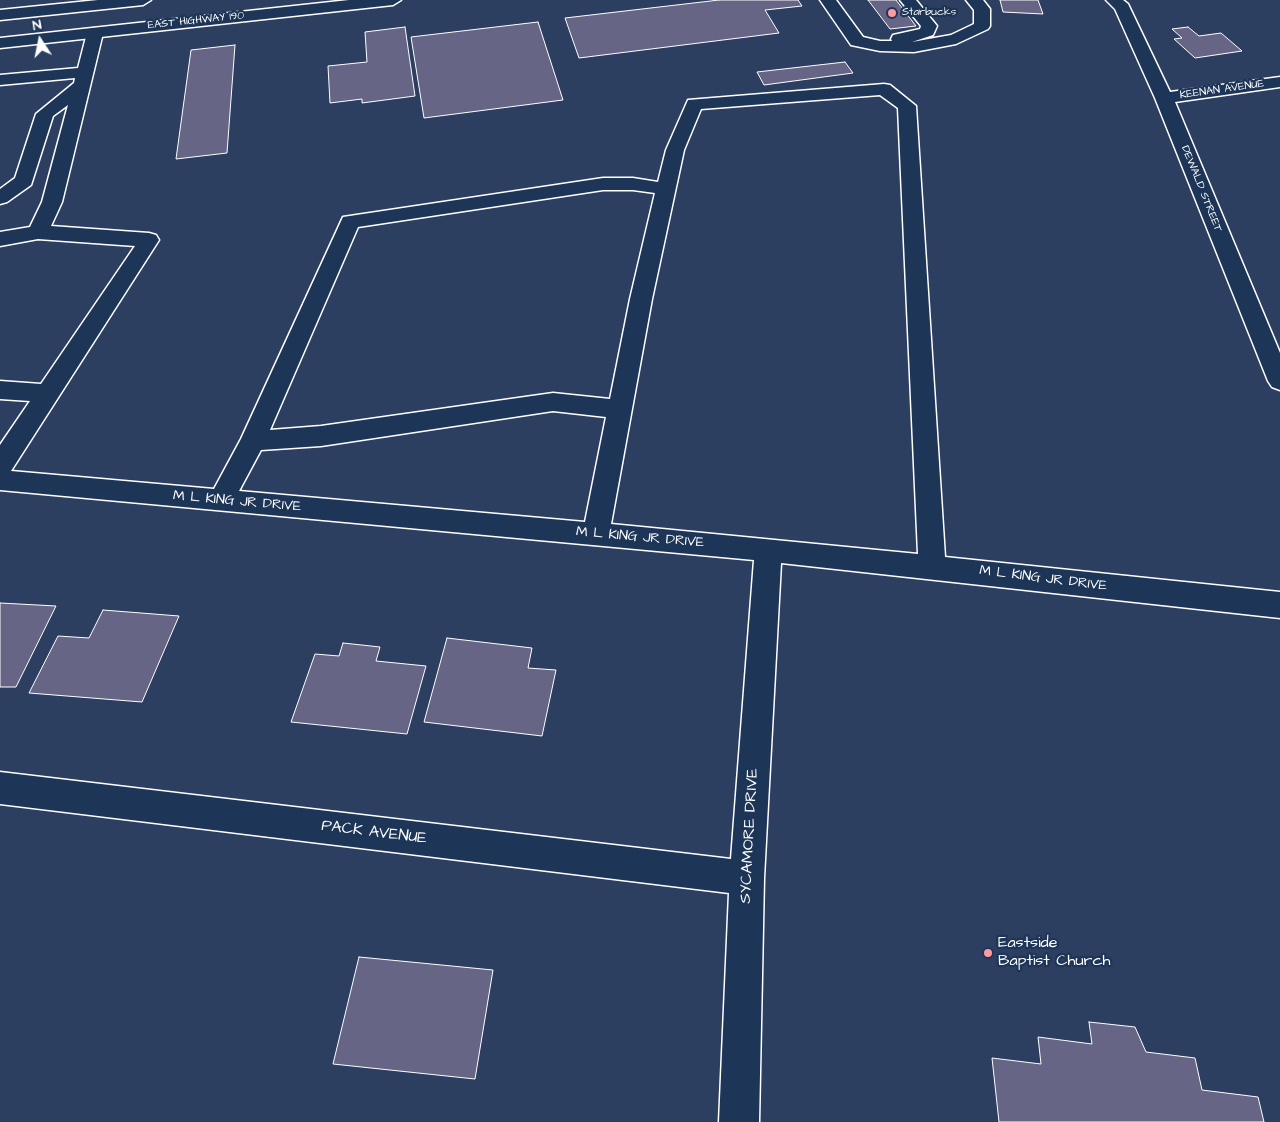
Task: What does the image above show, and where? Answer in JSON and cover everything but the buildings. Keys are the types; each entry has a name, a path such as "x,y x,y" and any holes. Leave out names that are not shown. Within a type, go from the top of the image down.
{"street":[{"name":"EAST HIGHWAY 190","path":"0,15 82,3 142,0"},
{"name":"EAST HIGHWAY 190","path":"0,43 95,33 275,6 393,0"},
{"path":"828,0 857,41 880,46 914,47 956,39 982,26 979,3"},
{"path":"849,30 887,39 918,36 927,32 928,26 908,0"},
{"name":"DEWALD STREET","path":"1114,0 1122,7 1164,98 1280,382"},
{"path":"38,232 52,202 95,33"},
{"path":"0,80 83,78"},
{"path":"0,198 24,181 45,114 83,78"},
{"name":"KEENAN AVENUE","path":"1164,98 1280,82"},
{"path":"596,534 641,300 666,188 675,150 694,104 884,89 907,106 932,566"},
{"path":"221,500 253,441 350,222 603,184 633,184 666,188"},
{"path":"0,238 38,232 149,240 0,466"},
{"path":"0,390 48,394"},
{"path":"253,441 321,436 553,402 620,409"},
{"name":"M L KING JR DRIVE","path":"0,480 932,566 1280,606"},
{"name":"SYCAMORE DRIVE","path":"739,1122 747,878 768,550"},
{"name":"PACK AVENUE","path":"0,788 747,878"}],"place":[{"name":"Starbucks","path":"892,13"},
{"name":"Eastside Baptist Church","path":"988,953"}]}
